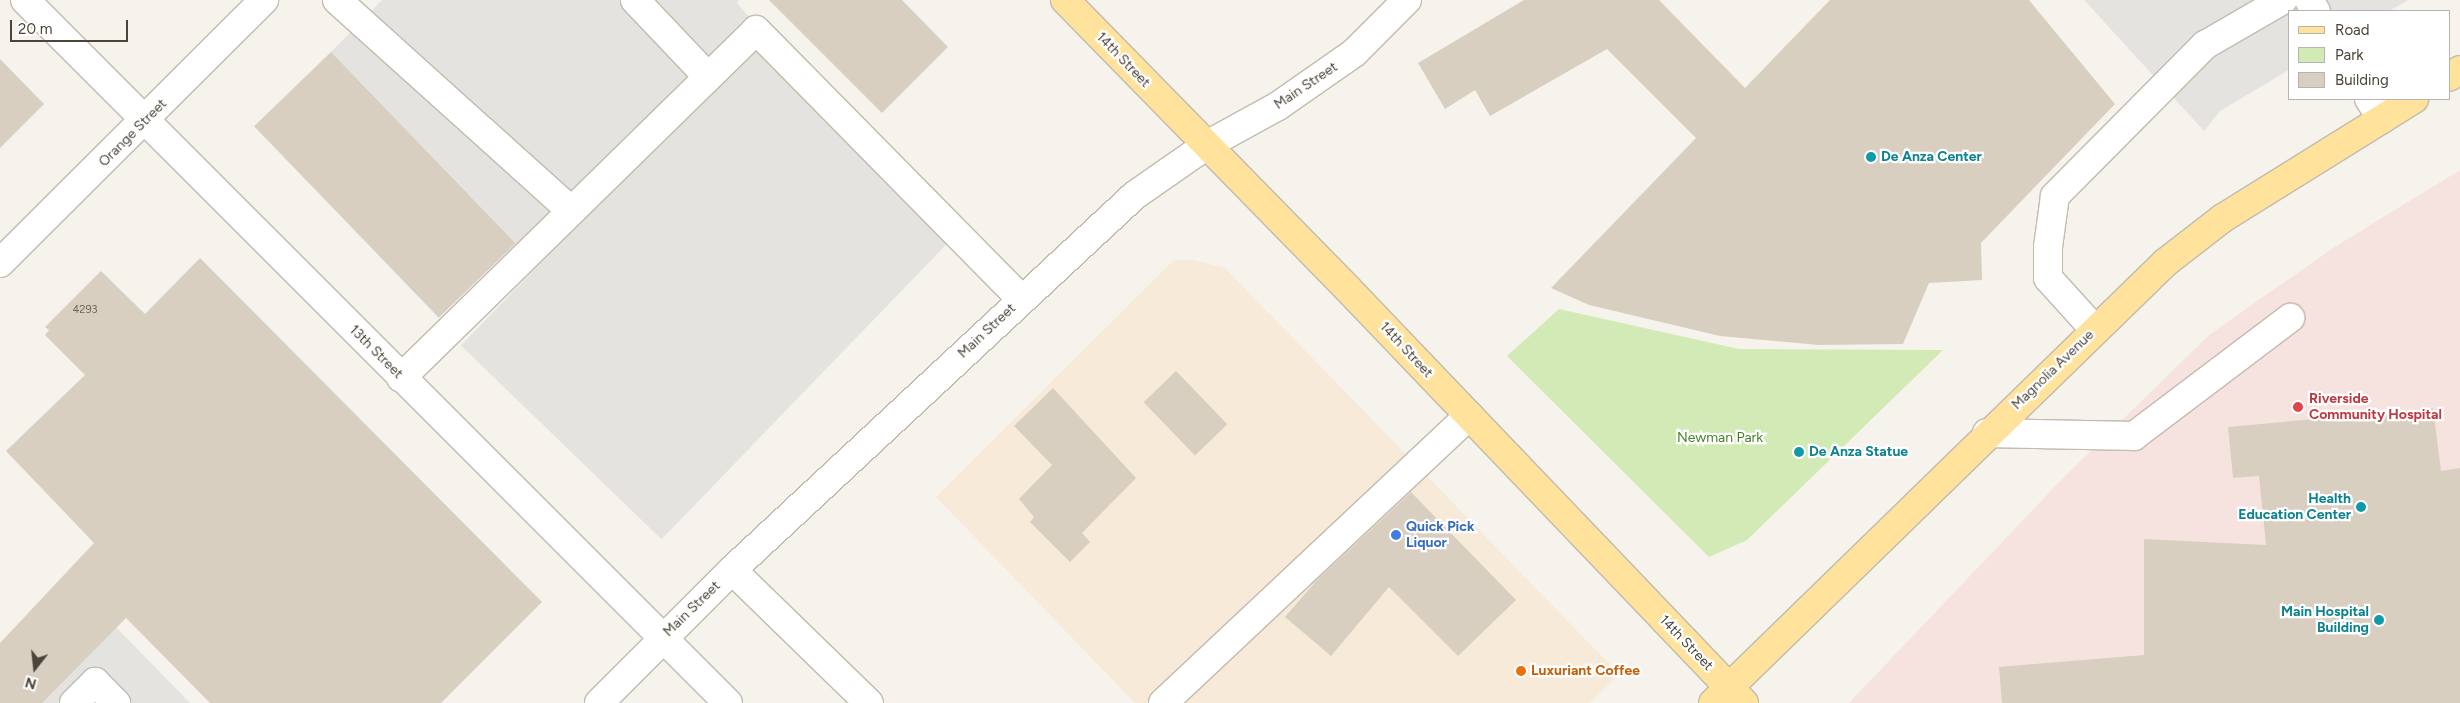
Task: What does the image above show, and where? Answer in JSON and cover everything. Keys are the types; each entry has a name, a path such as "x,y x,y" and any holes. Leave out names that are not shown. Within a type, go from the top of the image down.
{"main road":[{"name":"14th Street","path":"1065,0 1469,416 1729,698"},
{"name":"Magnolia Avenue","path":"1729,698 1987,433 2166,262 2223,218 2376,109 2410,100"}],"street":[{"name":"13th Street","path":"25,0 144,122 728,703"},
{"name":"Orange Street","path":"1,260 144,122 264,0"},
{"path":"337,0 571,211"},
{"path":"635,0 708,77"},
{"name":"Main Street","path":"599,703 732,570 1021,299 1135,195 1207,145 1278,106 1354,53 1406,0"},
{"path":"2096,330 2048,278 2048,247 2055,196 2205,45 2283,0"},
{"path":"401,378 756,30 1021,299"},
{"path":"1987,433 2134,436 2290,318"},
{"path":"1163,703 1469,416"},
{"path":"732,570 869,703"},
{"path":"74,703 96,682 116,703"}],"shaded area":[{"path":"382,0 739,0 737,3 751,19 519,246 331,52"},
{"path":"2084,0 2408,0 2391,10 2288,10 2288,71 2220,111 2204,131"},
{"path":"754,42 955,236 662,539 461,346"},
{"name":"Riverside Community Hospital","path":"2460,170 2460,703 1849,703 2063,478 2209,335 2333,248"},
{"path":"1174,260 1193,260 1225,268 1619,674 1590,703 1135,703 936,497"},
{"path":"111,622 190,703 32,703"}],"green space":[{"name":"Newman Park","path":"1559,309 1739,349 1943,350 1747,540 1709,557 1507,356"}],"building":[{"path":"769,0 902,0 948,47 882,113"},
{"name":"De Anza Center","path":"1524,0 1659,0 1745,88 1830,0 2029,0 2115,104 1981,243 1982,280 1929,283 1903,344 1819,345 1720,336 1589,305 1551,288 1696,138 1607,49 1490,116 1475,90 1445,109 1418,63"},
{"path":"331,52 516,243 439,318 254,126"},
{"path":"0,59 44,104 0,148"},
{"path":"200,258 542,602 441,703 210,703 126,618 42,703 0,703 0,643 94,543 6,451 85,375 45,335 49,330 45,327 101,271 145,314"},
{"path":"1176,371 1227,424 1195,455 1144,402"},
{"path":"1053,388 1136,478 1082,533 1090,542 1070,562 1030,522 1034,517 1019,499 1052,465 1014,426"},
{"path":"2433,408 2441,471 2460,468 2460,703 2002,703 1999,667 2144,655 2144,539 2266,545 2259,476 2233,478 2228,427"},
{"path":"1411,492 1516,600 1458,656 1389,587 1331,656 1285,617 1317,580"}],"place":[{"name":"De Anza Center","path":"1871,157"},
{"name":"Riverside Community Hospital","path":"2298,407"},
{"name":"De Anza Statue","path":"1799,452"},
{"name":"Health Education Center","path":"2361,507"},
{"name":"Quick Pick Liquor","path":"1396,535"},
{"name":"Main Hospital Building","path":"2379,620"},
{"name":"Luxuriant Coffee","path":"1521,671"}]}
